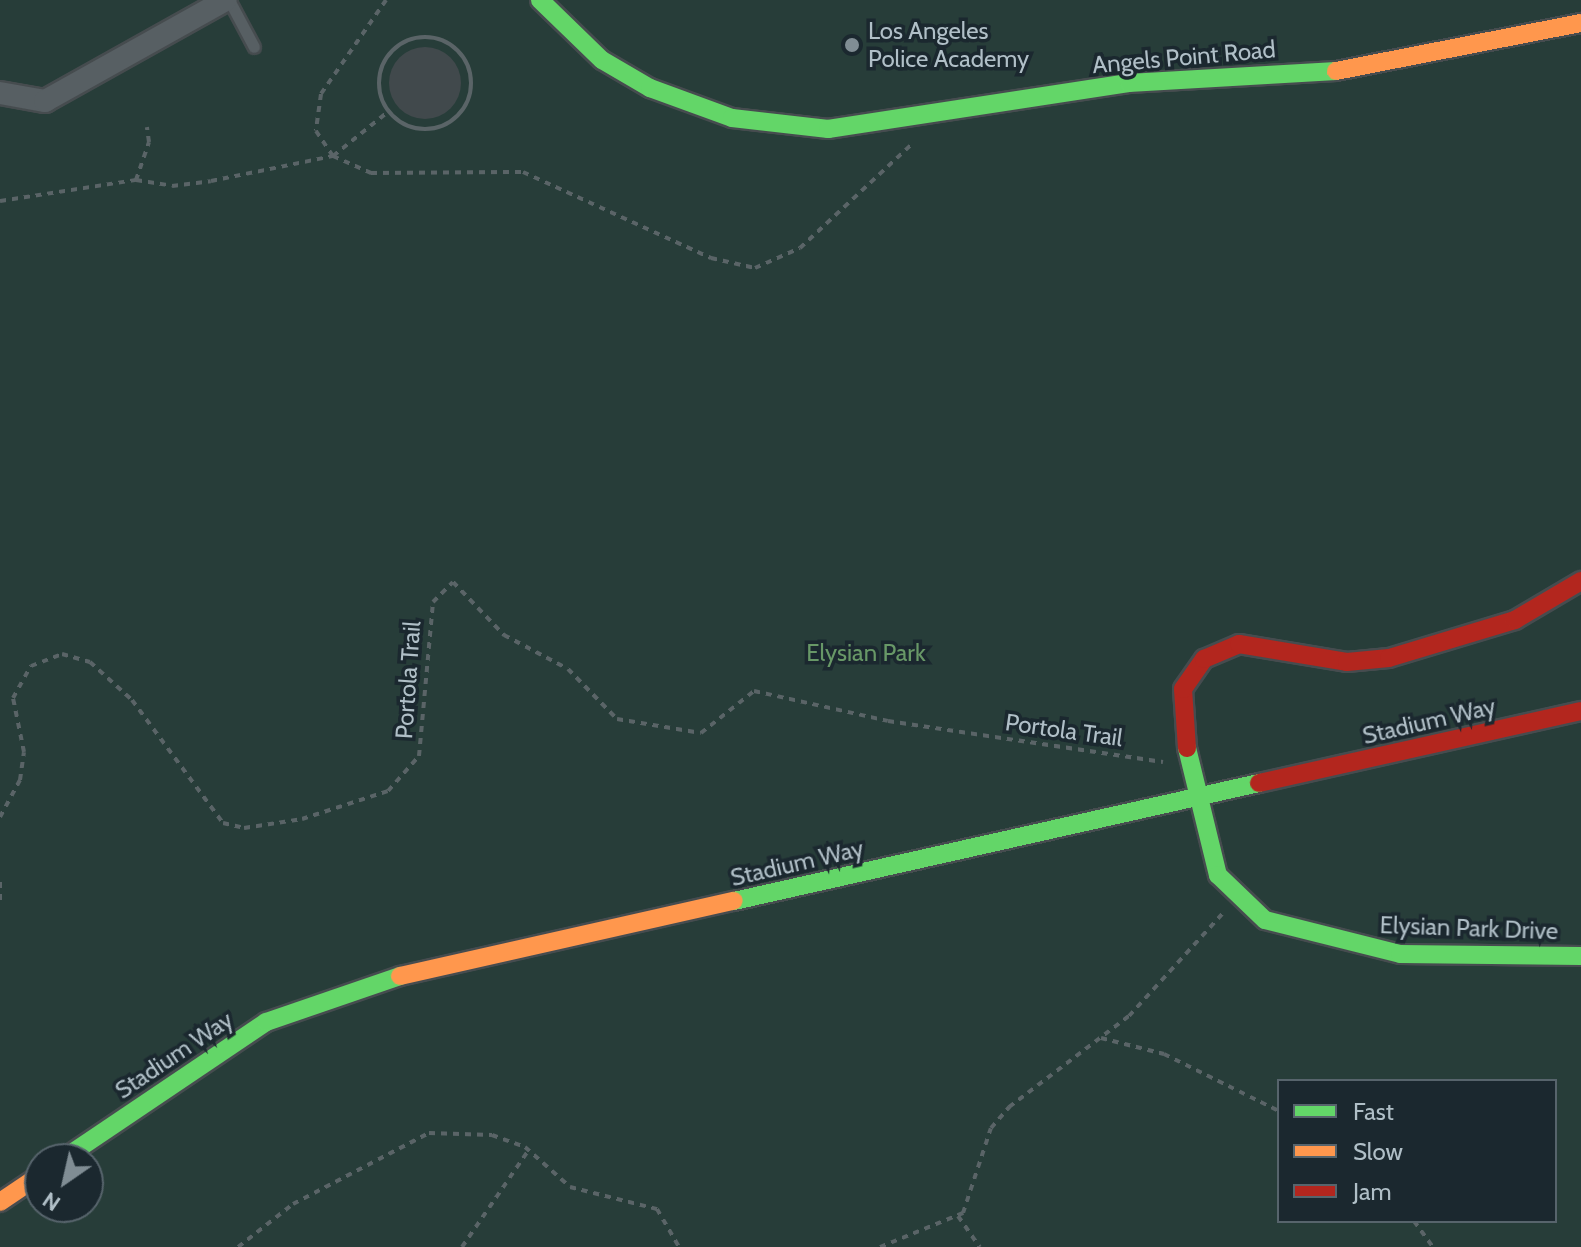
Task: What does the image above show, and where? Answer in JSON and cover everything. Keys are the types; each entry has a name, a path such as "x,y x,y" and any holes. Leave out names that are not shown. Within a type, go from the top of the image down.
{"street":[{"path":"0,93 45,101 228,0"},
{"name":"Angels Point Road","path":"540,0 602,60 732,118 828,129 939,117 1129,83 1331,72 1581,23"},
{"path":"1195,799 1183,689 1204,659 1239,644 1347,662 1389,658 1515,620 1581,581"},
{"name":"Stadium Way","path":"87,1143 255,1029 324,998 1581,711"},
{"name":"Elysian Park Drive","path":"1195,799 1218,875 1236,896 1265,920 1400,954 1581,956"},
{"path":"0,1202 24,1186"}],"lane":[{"path":"228,0 254,47"}],"path":[{"path":"386,0 321,94 316,131 333,156 371,173 523,172 711,258 755,268 800,248 939,117"},
{"path":"428,37 465,60 466,104 445,125 414,128 389,111 379,83 399,45 428,37"},
{"path":"0,201 136,180 172,186 333,156 389,111"},
{"path":"136,180 149,142 147,127"},
{"name":"Portola Trail","path":"0,817 20,780 24,752 13,698 31,666 62,654 90,662 132,700 223,823 244,828 302,819 388,791 419,756 433,602 453,582 504,635 568,669 617,719 701,733 754,691 888,721 1189,766"},
{"path":"0,882 0,903"},
{"path":"880,1247 958,1216 991,1128 1158,989 1236,896"},
{"path":"1101,1038 1164,1054 1277,1110"},
{"path":"238,1247 293,1204 429,1133 492,1135 529,1150 570,1187 657,1209 679,1247"},
{"path":"462,1247 529,1150"},
{"path":"958,1216 980,1247"},
{"path":"1415,1223 1433,1247"}],"green space":[{"name":"Elysian Park","path":"0,0 1581,0 1581,1247 0,1247"}],"building":[{"path":"418,47 432,47 451,57 461,76 461,90 451,109 432,119 418,119 399,109 389,90 389,76 399,57"}],"traffic: fast":[{"path":"540,0 602,60 650,88 732,118 828,129 1129,83 1336,71"},
{"path":"1187,748 1218,875 1265,920 1400,954 1581,956"},
{"path":"734,901 1259,783"},
{"path":"87,1143 266,1022 400,976"}],"traffic: slow":[{"path":"1336,71 1581,23"},
{"path":"400,976 734,901"},
{"path":"0,1202 24,1186"}],"traffic: jam":[{"path":"1187,748 1183,689 1204,659 1239,644 1347,662 1389,658 1515,620 1581,581"},
{"path":"1259,783 1581,711"}],"place":[{"name":"Los Angeles Police Academy","path":"852,45"}]}
